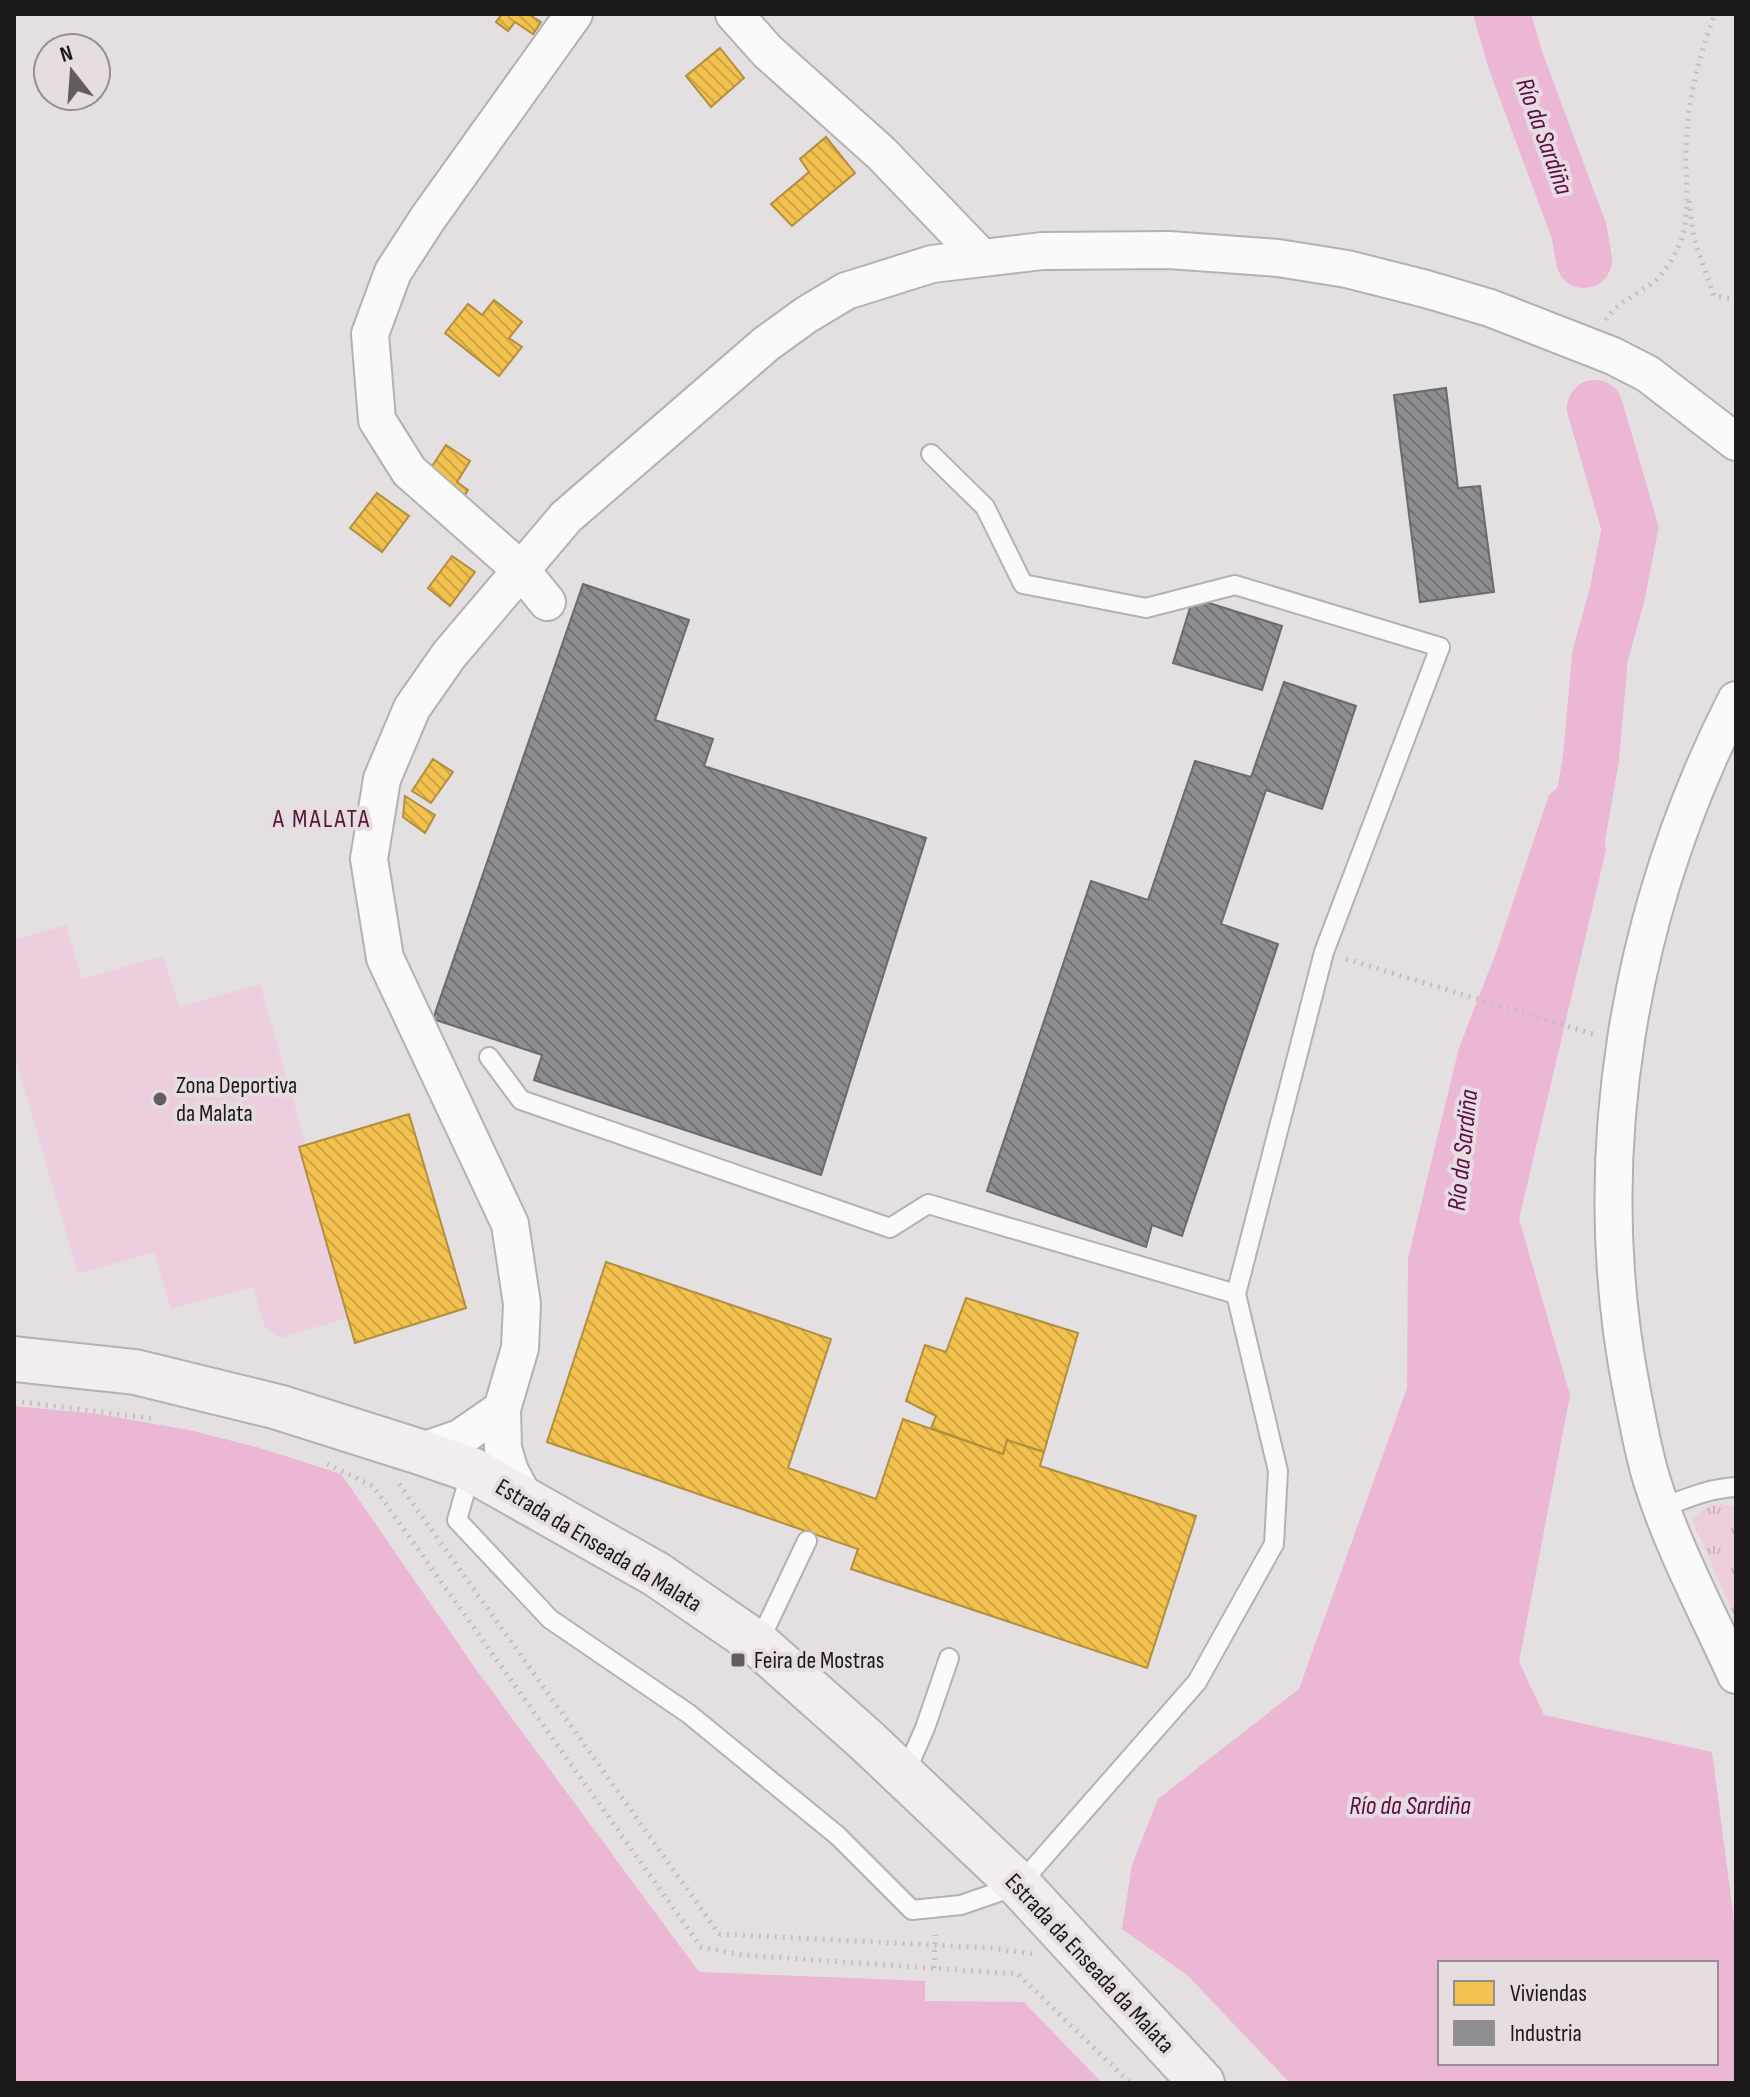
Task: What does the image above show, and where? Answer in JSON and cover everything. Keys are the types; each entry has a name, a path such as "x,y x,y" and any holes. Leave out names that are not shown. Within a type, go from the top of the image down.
{"main road":[{"name":"Estrada da Enseada da Malata","path":"14,1359 135,1372 278,1407 403,1464 472,1470 656,1574 758,1644 904,1776 1019,1885 1202,2083"}],"street":[{"path":"547,602 521,570 409,471 377,420 370,334 393,272 574,14"},
{"path":"734,14 768,52 881,153 980,256"},
{"path":"525,1500 509,1469 503,1448 502,1409 520,1348 522,1304 510,1224 385,958 369,859 382,779 412,708 449,655 566,517 754,354 806,315 846,291 889,276 932,264 980,256 1092,249 1206,251 1347,269 1490,308 1593,349 1648,374 1736,442"},
{"path":"1736,700 1678,829 1659,887 1636,978 1620,1083 1614,1231 1617,1294 1626,1364 1641,1436 1661,1508 1736,1675"},
{"path":"403,1464 460,1438 502,1409"}],"lane":[{"path":"472,1470 457,1520 550,1619 689,1714 838,1836 912,1910 961,1905 1019,1885 1197,1682 1274,1544 1278,1471 1236,1294 1324,952 1440,647 1235,585 1146,608 1023,584 985,507 931,454"},
{"path":"489,1057 521,1100 890,1228 928,1204 1236,1294"},
{"path":"1661,1508 1702,1494 1736,1487"},
{"path":"758,1644 807,1541"},
{"path":"904,1776 925,1728 949,1658"}],"path":[{"path":"1715,14 1691,92 1685,152 1688,196 1694,239 1714,296 1736,300"},
{"path":"1593,349 1608,316 1657,280 1680,245 1688,196"},
{"path":"1324,952 1571,1027"},
{"path":"14,1401 167,1420"},
{"path":"317,1460 373,1486 701,1947 742,1955 1018,1974 1130,2083"},
{"path":"403,1464 399,1484 719,1934 992,1948 1034,1955"},
{"path":"934,1968 935,1935"}],"green space":[{"name":"Zona Deportiva da Malata","path":"66,925 82,979 163,956 180,1007 260,984 306,1145 299,1147 347,1318 280,1338 265,1327 253,1287 171,1309 154,1252 78,1274 14,1053 14,940"},
{"path":"1710,1505 1736,1506 1736,1620 1692,1519"}],"water":[{"name":"Río da Sardiña","path":"1591,758 1606,850 1519,1219 1570,1395 1519,1662 1544,1715 1712,1752 1736,1936 1736,2083 1290,2083 1187,1975 1122,1929 1132,1865 1158,1799 1299,1689 1407,1388 1408,1258 1459,1048 1497,950 1549,795"},
{"path":"14,1406 98,1414 189,1430 260,1448 341,1474 475,1668 699,1972 925,1981 925,2001 1024,2002 1102,2083 14,2083"}],"building: Viviendas":[{"path":"502,14 528,14 541,22 533,34 515,22 508,31 496,22"},
{"path":"720,48 744,78 711,107 686,76"},
{"path":"826,137 855,173 792,226 771,204 809,172 800,159"},
{"path":"494,300 522,322 509,338 522,347 499,376 445,333 468,304 482,315"},
{"path":"446,445 470,461 457,482 468,490 463,498 427,474"},
{"path":"377,493 409,516 382,552 350,528"},
{"path":"452,556 475,572 450,606 428,588"},
{"path":"433,759 453,772 431,803 412,791"},
{"path":"405,796 435,815 425,833 403,817"},
{"name":"Zona Deportiva da Malata","path":"409,1114 466,1308 355,1343 299,1147"},
{"path":"606,1262 831,1339 788,1468 876,1499 903,1419 1003,1454 1007,1440 1044,1452 1040,1466 1196,1516 1147,1668 851,1569 858,1549 547,1442"},
{"path":"966,1298 1078,1333 1044,1452 1007,1440 1003,1454 931,1428 936,1416 906,1401 925,1345 946,1352"}],"building: Industria":[{"path":"1446,388 1458,488 1480,486 1494,592 1420,602 1394,395"},
{"path":"583,584 689,620 655,720 713,739 704,766 926,838 821,1175 534,1080 542,1055 433,1019"},
{"path":"1193,598 1282,626 1262,690 1173,663"},
{"path":"1284,682 1356,706 1322,809 1266,790 1221,924 1278,944 1182,1236 1152,1225 1146,1247 987,1191 1091,881 1148,900 1195,761 1251,777"}],"waterway":[{"name":"Río da Sardiña","path":"1502,14 1515,59 1579,231 1584,260"},
{"name":"Río da Sardiña","path":"1578,833 1591,758 1600,656 1617,595 1630,528 1595,408"}],"place":[{"name":"Zona Deportiva da Malata","path":"160,1099"},
{"name":"Feira de Mostras","path":"738,1660"}],"district":[{"name":"A MALATA","path":"322,818"}]}
